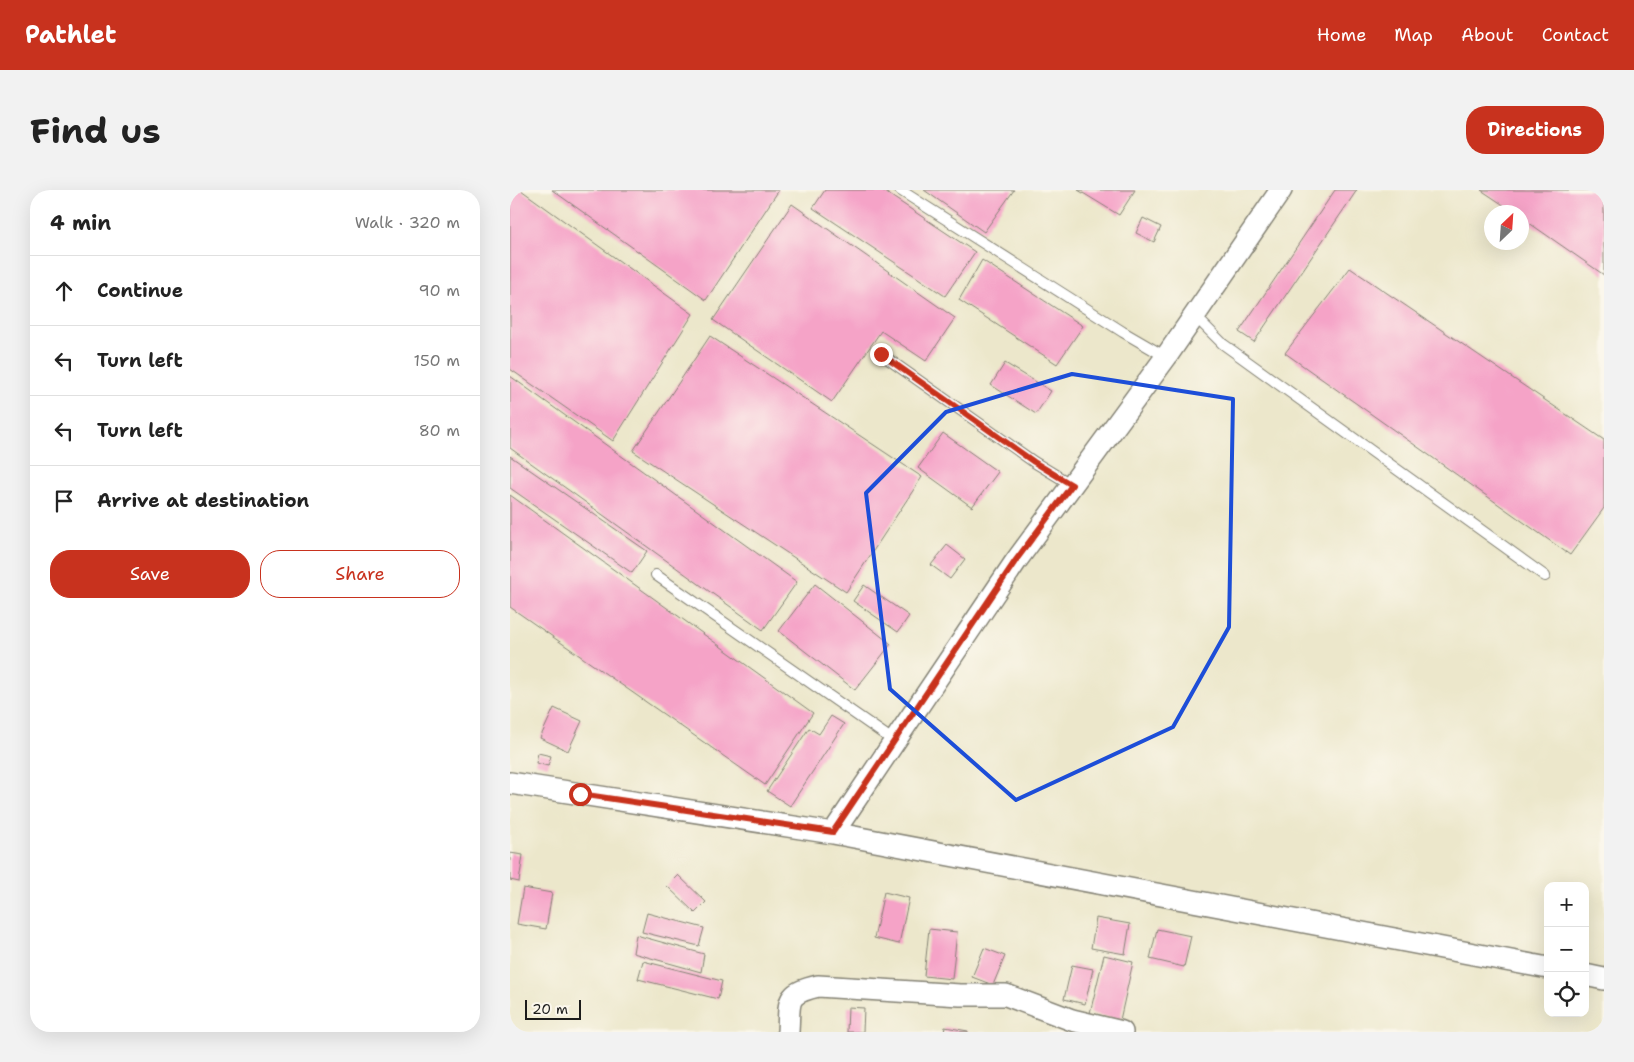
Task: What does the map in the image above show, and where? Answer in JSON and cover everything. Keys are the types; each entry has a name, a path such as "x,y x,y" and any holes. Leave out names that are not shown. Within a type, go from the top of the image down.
{"street":[{"path":"833,832 1016,560 1166,357 1281,190"},
{"path":"510,783 833,832 1544,967"},
{"path":"1589,976 1604,979"},
{"path":"788,1032 790,1002 793,996 802,990 818,986 960,996 1006,995 1072,1020 1122,1032"}],"lane":[{"path":"900,190 1123,332 1166,357"},
{"path":"1195,316 1223,344 1545,576"},
{"path":"881,354 1034,462 1072,485"},
{"path":"656,575 894,742"}],"highlighted area":[{"path":"1072,374 1233,399 1229,627 1173,727 1016,800 890,689 866,493 946,412"}],"building":[{"path":"510,190 521,190 693,314 613,441 510,369"},
{"path":"552,190 779,190 706,300"},
{"path":"825,190 882,190 975,252 945,296 813,208"},
{"path":"924,190 1014,190 984,232"},
{"path":"1078,190 1135,190 1119,215"},
{"path":"1335,190 1357,190 1254,342 1239,332"},
{"path":"1481,190 1604,190 1604,275 1529,223 1529,205 1504,205"},
{"path":"792,204 955,318 926,361 881,331 832,402 713,320"},
{"path":"1143,218 1161,227 1154,242 1136,233"},
{"path":"982,260 1083,326 1057,364 959,300"},
{"path":"1350,268 1604,440 1604,508 1570,555 1285,353"},
{"path":"710,336 922,477 846,592 633,451"},
{"path":"1005,363 1051,391 1036,414 991,385"},
{"path":"510,376 797,582 763,630 510,448"},
{"path":"943,433 998,472 972,507 918,468"},
{"path":"510,456 647,551 632,573 510,488"},
{"path":"510,495 813,713 765,785 510,607"},
{"path":"947,545 965,559 950,579 931,565"},
{"path":"815,584 891,644 855,690 779,631"},
{"path":"864,585 909,616 898,632 853,601"},
{"path":"554,708 582,721 568,751 540,738"},
{"path":"831,716 844,724 790,806 767,791 809,728 819,734"},
{"path":"538,753 551,756 548,766 536,763"},
{"path":"510,853 523,855 519,882 510,880"},
{"path":"678,875 706,902 695,913 667,886"},
{"path":"523,888 552,893 546,929 517,924"},
{"path":"884,892 909,898 899,944 874,938"},
{"path":"647,913 704,928 699,946 642,932"},
{"path":"1096,918 1130,924 1125,954 1091,948"},
{"path":"929,929 957,932 952,979 924,976"},
{"path":"1157,929 1191,936 1184,967 1150,959"},
{"path":"636,935 704,954 701,972 633,953"},
{"path":"984,948 1005,956 993,985 972,977"},
{"path":"1104,955 1133,962 1120,1020 1090,1013"},
{"path":"643,961 722,981 718,999 638,979"},
{"path":"1072,965 1093,969 1085,1004 1064,999"},
{"path":"848,1007 864,1008 863,1032 847,1032"},
{"path":"945,1027 968,1031 968,1032 944,1032"}],"route":[{"path":"580,794 833,832 1016,560 1072,485 1034,462 881,354"}]}
